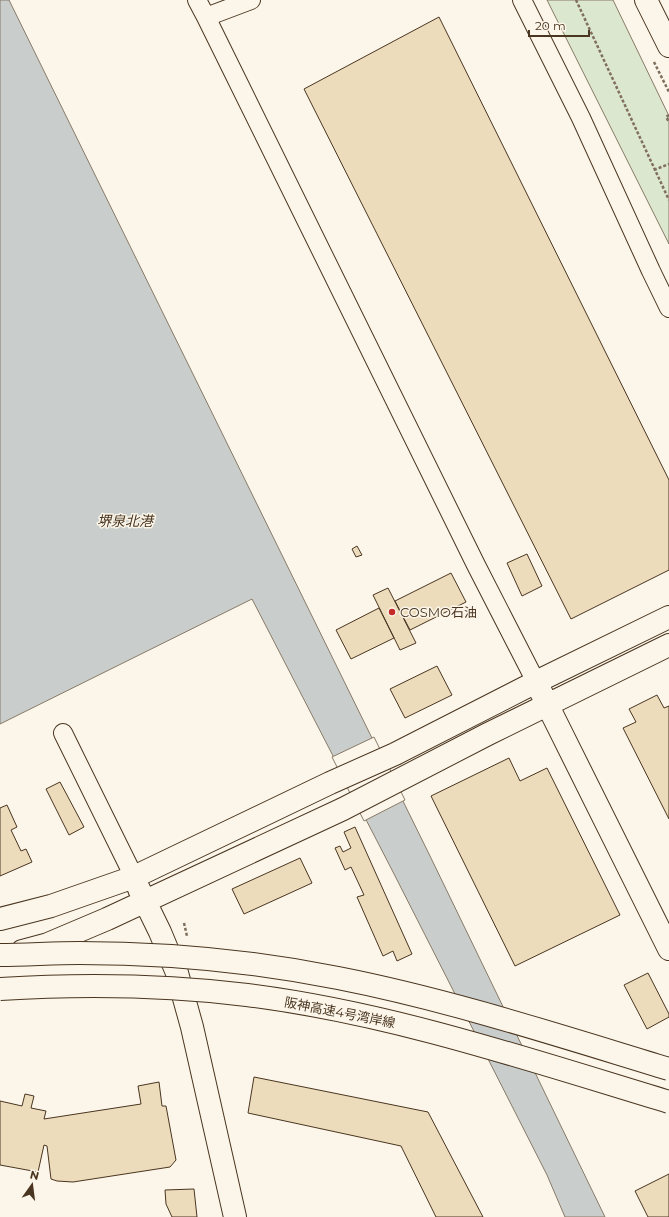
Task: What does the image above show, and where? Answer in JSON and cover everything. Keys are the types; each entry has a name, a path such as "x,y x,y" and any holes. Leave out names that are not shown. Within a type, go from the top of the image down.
{"main road":[{"path":"646,0 669,46"},
{"path":"0,919 51,906 134,877 330,783 395,754 536,682 669,617"},
{"path":"0,957 48,944 145,902 343,809 547,705 669,645"},
{"path":"536,682 669,949"},
{"path":"134,877 160,932 177,973 194,1034 235,1217"},
{"path":"0,957 78,953 159,955 250,964 338,978 421,996 669,1069"},
{"name":"阪神高速4号湾岸線","path":"0,989 96,986 172,988 247,995 333,1009 415,1027 669,1102"}],"street":[{"path":"197,0 472,558 536,682"},
{"path":"206,17 251,0"},
{"path":"522,0 581,118 650,271 669,308"},
{"path":"63,733 134,877"}],"path":[{"path":"576,0 669,200"},
{"path":"669,116 666,116 669,122"},
{"path":"654,170 669,164"}],"green space":[{"path":"547,0 613,0 669,116 669,244"}],"water":[{"name":"堺泉北港","path":"0,0 9,0 430,856 605,1217 565,1217 547,1175 252,599 0,724"}],"pier":[{"path":"374,737 405,800 364,821 332,757"}],"building":[{"path":"439,17 669,480 669,570 571,619 304,89"},
{"path":"357,546 362,555 356,557 352,549"},
{"path":"527,554 542,586 522,596 507,563"},
{"path":"451,573 466,602 410,630 395,601"},
{"path":"388,588 416,643 400,650 373,595"},
{"path":"379,608 394,638 351,659 336,630"},
{"path":"437,666 452,695 405,718 390,689"},
{"path":"657,695 664,708 669,706 669,819 623,728 636,722 629,709"},
{"path":"509,758 520,781 547,768 620,915 515,966 431,796"},
{"path":"60,782 84,827 69,835 46,789"},
{"path":"7,805 17,827 11,830 21,851 26,849 32,862 0,876 0,808"},
{"path":"355,827 412,954 397,961 393,951 383,956 357,897 364,895 351,867 345,870 335,848 340,846 343,852 351,848 344,832"},
{"path":"300,858 312,883 244,914 232,889"},
{"path":"648,973 669,1014 669,1017 647,1029 624,985"},
{"path":"254,1077 428,1112 483,1217 436,1217 401,1146 248,1113"},
{"path":"159,1082 162,1106 166,1106 176,1160 170,1167 73,1182 57,1181 51,1179 47,1146 44,1145 38,1172 0,1165 0,1101 22,1106 25,1094 34,1096 31,1108 46,1111 44,1119 141,1104 138,1086"},
{"path":"669,1174 669,1217 648,1217 635,1191"},
{"path":"194,1189 197,1217 172,1217 166,1204 165,1190"}],"place":[{"name":"COSMO石油","path":"392,612"}]}
